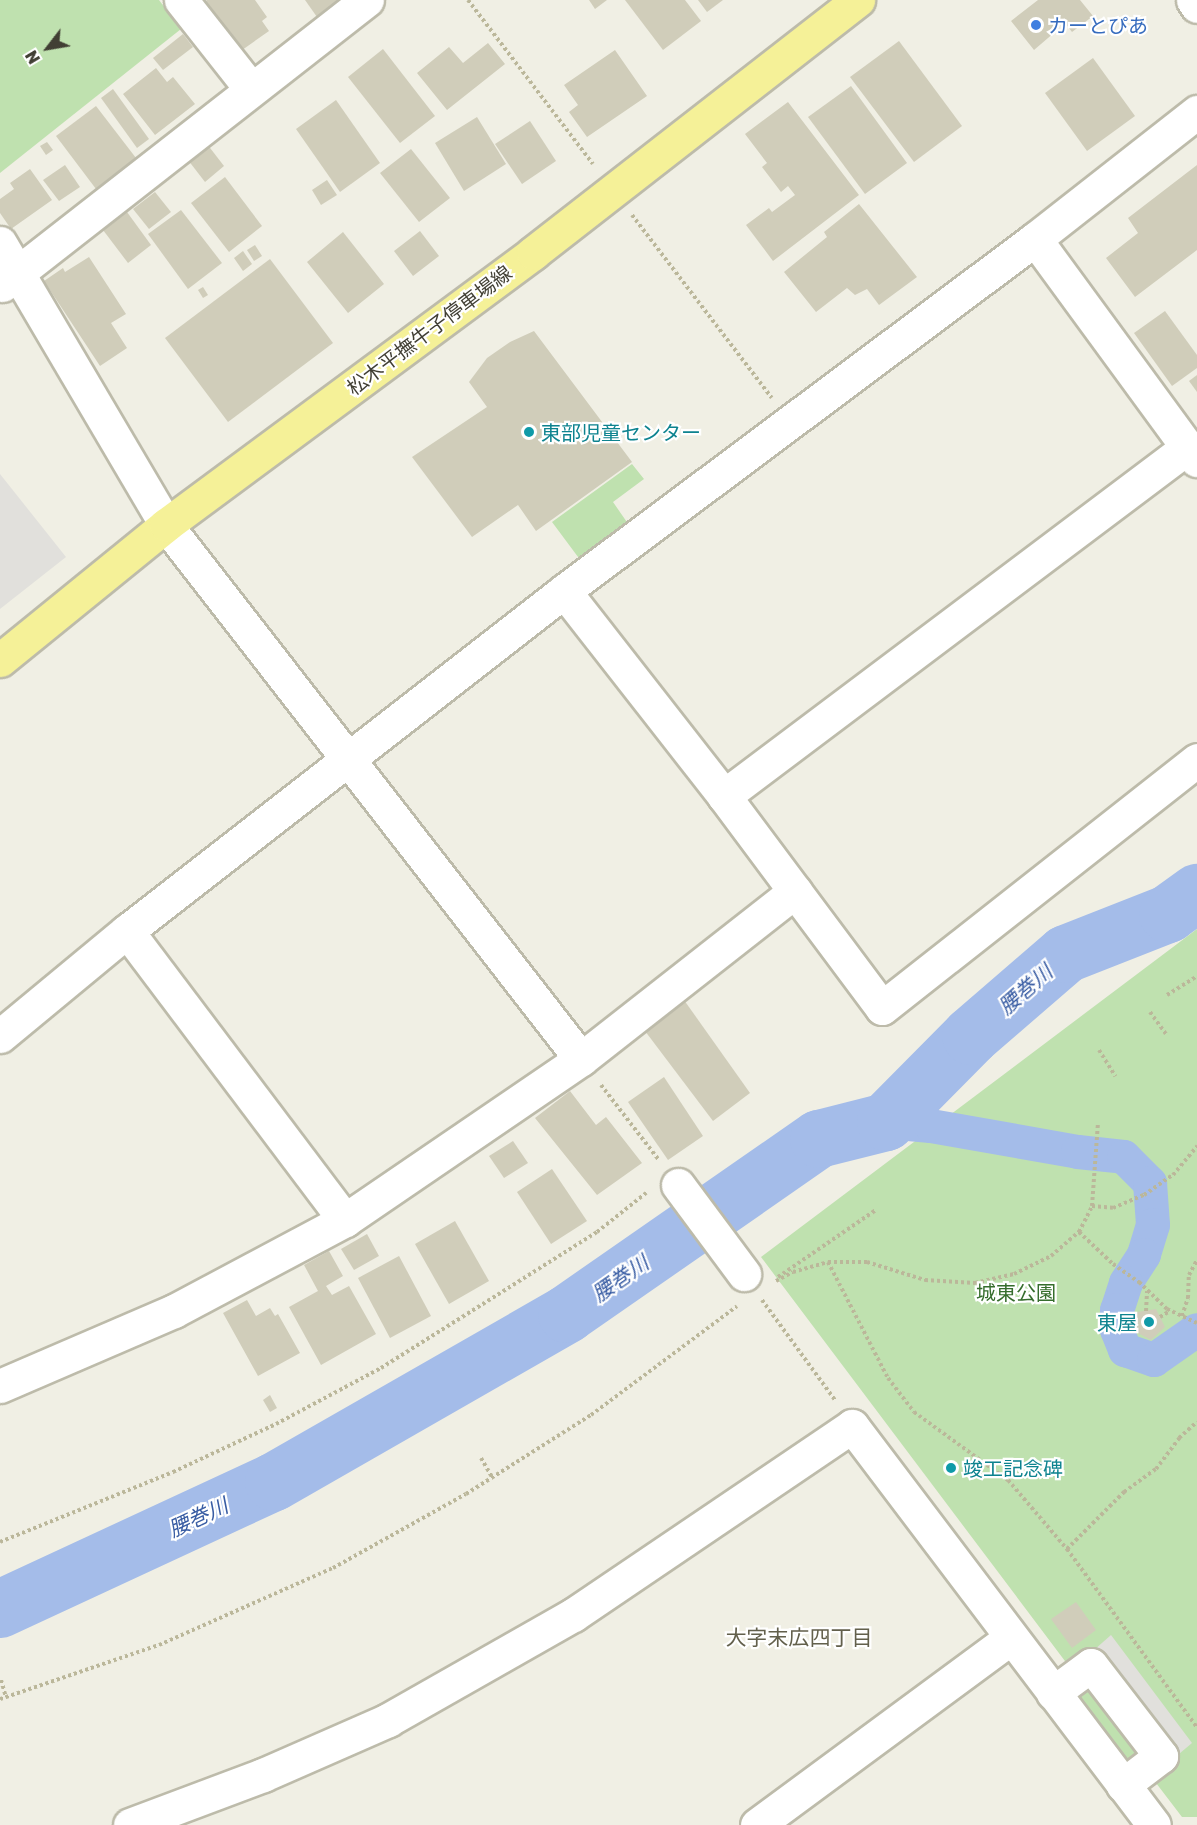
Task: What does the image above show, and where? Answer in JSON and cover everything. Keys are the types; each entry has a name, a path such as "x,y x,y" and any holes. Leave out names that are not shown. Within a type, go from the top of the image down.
{"main road":[{"name":"松木平撫牛子停車場線","path":"0,660 166,525 533,253 858,0"}],"street":[{"path":"181,0 251,88"},
{"path":"9,280 251,88 367,0"},
{"path":"1193,0 1197,6"},
{"path":"0,1036 127,931 348,762 564,591 1035,239 1197,112"},
{"path":"724,796 1192,453 1035,239"},
{"path":"0,243 9,280 166,525 581,1059"},
{"path":"564,591 724,796 882,1008 1197,760"},
{"path":"0,1386 174,1311 345,1220 581,1059 795,891"},
{"path":"127,931 345,1220"},
{"path":"674,1179 757,1287"},
{"path":"130,1825 263,1775 388,1720 573,1615 852,1426 1154,1825"},
{"path":"758,1825 1011,1638"},
{"path":"1053,1693 1091,1665 1161,1756 1123,1785"}],"path":[{"path":"1167,995 1197,976"},
{"path":"1150,1012 1166,1034"},
{"path":"1099,1050 1115,1076"},
{"path":"0,1542 173,1472 276,1424 381,1368 597,1232 674,1179 581,1059"},
{"path":"757,1287 793,1272 828,1262 867,1262 925,1280 975,1284 1014,1274 1051,1256 1079,1232 1092,1206 1098,1123"},
{"path":"1092,1206 1113,1208 1144,1195 1173,1174 1197,1146"},
{"path":"0,1700 159,1645 333,1568 492,1477 591,1414 757,1287 876,1210"},
{"path":"1079,1232 1121,1270 1139,1282 1171,1310 1196,1322"},
{"path":"1182,1316 1188,1298 1189,1275 1197,1260"},
{"path":"828,1262 888,1378 914,1412 1008,1480 1067,1549 1197,1726"},
{"path":"757,1287 852,1426"},
{"path":"1146,1311 1147,1290"},
{"path":"1160,1317 1171,1310"},
{"path":"1067,1549 1124,1492 1156,1470 1179,1438 1197,1422"},
{"path":"481,1458 492,1477"},
{"path":"1,1680 6,1698"}],"green space":[{"path":"0,0 159,0 181,29 0,173"},
{"path":"632,464 644,479 613,502 631,528 584,565 552,522"},
{"name":"城東公園","path":"1197,929 1197,1817 1182,1817 1140,1762 1131,1768 1076,1698 1086,1689 761,1257"}],"shaded area":[{"path":"0,474 66,557 0,609"},
{"path":"1111,1635 1192,1743 1167,1764 1085,1658"}],"building":[{"path":"207,0 255,0 267,17 262,21 269,31 235,55 199,6"},
{"path":"305,0 337,0 338,2 317,17"},
{"path":"589,0 607,0 595,9"},
{"path":"625,0 685,0 701,21 663,50"},
{"path":"698,0 723,0 707,12"},
{"name":"カーとぴあ","path":"1038,0 1080,0 1093,16 1072,32 1063,20 1052,29 1055,32 1034,50 1011,21"},
{"path":"183,34 193,47 163,70 153,58"},
{"path":"899,41 962,126 914,162 850,77"},
{"path":"488,43 505,64 447,110 417,73 449,47 463,63"},
{"path":"383,49 435,116 400,143 348,77"},
{"path":"615,50 647,96 587,137 569,112 578,105 564,85"},
{"path":"1093,58 1135,116 1087,151 1045,93"},
{"path":"156,68 167,82 173,77 195,104 155,135 123,94"},
{"path":"851,86 907,163 865,194 808,117"},
{"path":"113,89 149,139 137,148 101,98"},
{"path":"336,100 380,163 340,192 296,129"},
{"path":"788,102 859,195 773,261 746,225 769,208 772,212 795,195 788,186 781,192 762,167 767,163 745,134"},
{"path":"96,106 136,158 96,189 56,136"},
{"path":"477,117 506,164 464,191 435,143"},
{"path":"530,121 556,161 522,184 495,144"},
{"path":"47,142 53,150 46,155 40,146"},
{"path":"207,144 224,166 205,182 188,160"},
{"path":"411,149 450,198 419,222 380,173"},
{"path":"65,165 80,187 59,201 43,180"},
{"path":"1197,165 1197,250 1135,297 1106,258 1138,233 1128,218"},
{"path":"30,169 52,200 11,229 0,213 0,199 14,189 10,183"},
{"path":"225,177 262,226 229,252 191,203"},
{"path":"327,180 337,195 321,205 312,190"},
{"path":"155,192 171,212 149,229 133,209"},
{"path":"859,204 917,277 879,305 867,289 855,295 847,288 816,312 784,272 827,237 824,232"},
{"path":"181,210 222,263 188,289 148,234"},
{"path":"127,212 151,245 128,263 103,230"},
{"path":"420,231 439,256 413,276 394,251"},
{"path":"343,232 384,284 348,313 307,262"},
{"path":"255,245 262,256 254,261 247,250"},
{"path":"243,251 252,264 243,271 234,258"},
{"path":"89,257 126,314 111,323 127,348 100,366 44,281 63,268 65,272"},
{"path":"270,259 333,343 228,422 165,338"},
{"path":"203,287 208,295 203,298 198,290"},
{"path":"1165,311 1197,355 1197,368 1172,386 1134,333"},
{"name":"東部児童センター","path":"534,331 632,462 536,531 518,505 472,537 412,457 487,407 469,382 487,358 510,342"},
{"path":"1197,375 1197,392 1189,381"},
{"path":"684,1000 750,1093 713,1121 645,1031"},
{"path":"664,1077 703,1136 668,1160 628,1102"},
{"path":"570,1091 596,1125 606,1117 642,1163 597,1195 535,1118"},
{"path":"513,1141 528,1163 504,1178 489,1156"},
{"path":"552,1169 587,1221 551,1244 517,1192"},
{"path":"455,1221 489,1281 449,1304 415,1244"},
{"path":"367,1234 379,1256 354,1270 341,1249"},
{"path":"329,1251 343,1276 326,1286 332,1295 349,1286 376,1334 321,1365 289,1307 318,1291 304,1265"},
{"path":"399,1256 431,1316 390,1338 358,1278"},
{"path":"247,1300 256,1316 270,1308 275,1316 278,1314 300,1353 258,1376 223,1313"},
{"name":"東屋","path":"1156,1309 1165,1327 1151,1340 1134,1331 1137,1312"},
{"path":"270,1395 277,1408 270,1412 263,1400"},
{"path":"1076,1602 1096,1630 1072,1648 1051,1619"}],"waterway":[{"name":"腰巻川","path":"0,1609 274,1482 567,1314 819,1139 886,1122 971,1036 1066,954 1168,914 1197,893"},
{"path":"886,1122 931,1126 1078,1152 1124,1157 1150,1183 1153,1225 1144,1255 1126,1283 1117,1310 1117,1330 1125,1350 1154,1360 1197,1330"}],"place":[{"name":"カーとぴあ","path":"1036,25"},
{"name":"東部児童センター","path":"529,432"},
{"name":"東屋","path":"1149,1322"},
{"name":"竣工記念碑","path":"951,1468"}],"district":[{"name":"大字末広四丁目","path":"799,1637"}]}
